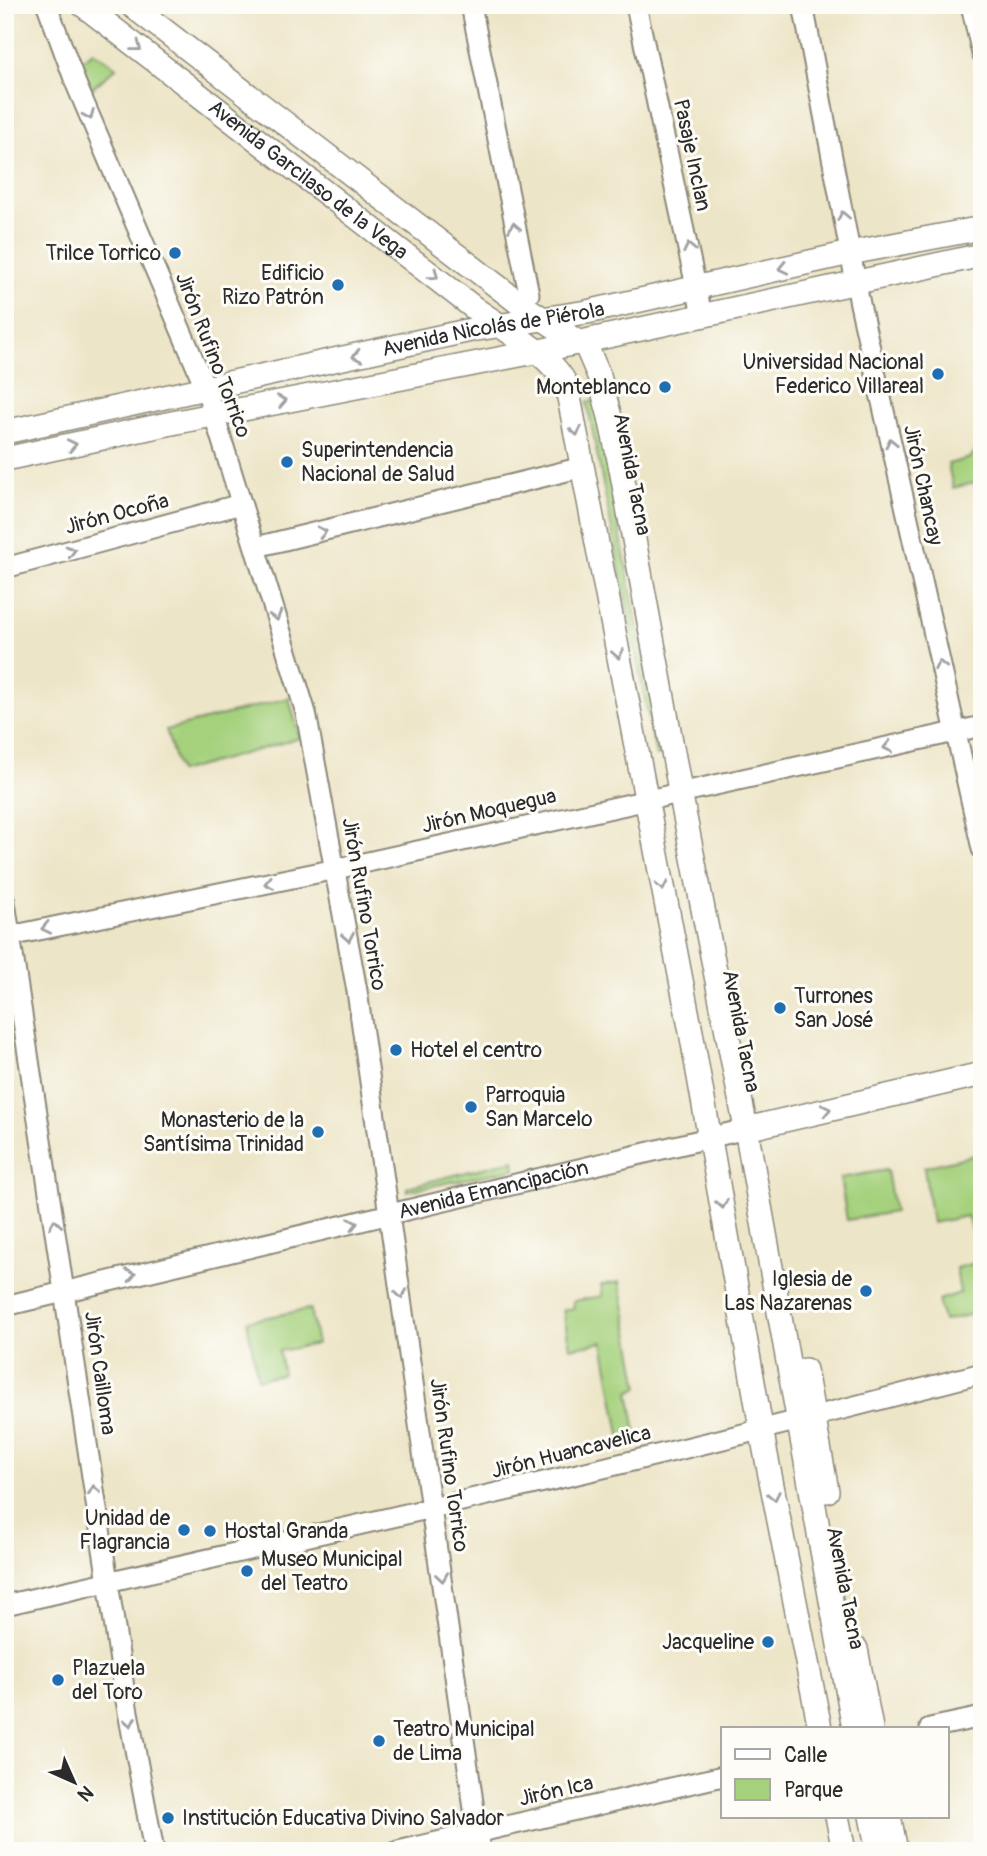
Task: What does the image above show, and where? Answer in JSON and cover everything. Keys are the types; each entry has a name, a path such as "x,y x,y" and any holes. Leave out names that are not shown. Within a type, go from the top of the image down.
{"main road":[{"name":"Avenida Garcilaso de la Vega","path":"83,5 535,352"},
{"name":"Avenida Garcilaso de la Vega","path":"131,5 510,297 553,318 587,340"},
{"name":"Avenida Garcilaso de la Vega","path":"154,5 529,294 553,318"},
{"name":"Avenida Nicolás de Piérola","path":"5,432 471,330 553,318 850,253 982,228"},
{"name":"Avenida Nicolás de Piérola","path":"5,459 535,352 982,255"},
{"name":"Avenida Tacna","path":"587,340 610,417 753,1127 806,1419 854,1727"},
{"path":"535,352 560,374 567,387 710,1137 757,1430 820,1727"},
{"name":"Avenida Emancipación","path":"753,1127 982,1074"},
{"name":"Avenida Tacna","path":"806,1419 872,1727"},
{"path":"837,1818 844,1851"},
{"path":"871,1818 878,1851"},
{"path":"889,1818 896,1851"}],"street":[{"name":"Jirón Rufino Torrico","path":"47,5 76,84 216,415 306,713 357,991 479,1842"},
{"path":"471,5 529,294"},
{"name":"Pasaje Inclan","path":"636,5 702,315"},
{"name":"Jirón Chancay","path":"803,5 856,283 982,849"},
{"path":"971,5 982,54"},
{"path":"256,547 583,467"},
{"name":"Jirón Ocoña","path":"5,568 241,504"},
{"name":"Jirón Moquegua","path":"8,936 336,869 982,726"},
{"name":"Jirón Cailloma","path":"5,902 107,1582 153,1851"},
{"name":"Avenida Emancipación","path":"5,1306 753,1127"},
{"name":"Jirón Huancavelica","path":"5,1605 432,1509 806,1419 982,1373"},
{"path":"935,1727 982,1717"},
{"name":"Jirón Ica","path":"398,1851 479,1842 721,1777"}],"green space":[{"path":"93,52 117,67 91,89 80,62"},
{"path":"595,401 662,755 656,756 587,402"},
{"path":"981,444 982,481 953,488 948,464 970,458"},
{"path":"289,698 300,738 179,772 166,730"},
{"path":"974,1155 982,1189 982,1234 973,1236 967,1216 932,1223 924,1167"},
{"path":"514,1160 515,1169 407,1191 407,1187"},
{"path":"887,1170 894,1212 847,1220 840,1178"},
{"path":"978,1262 982,1277 982,1312 943,1321 938,1300 960,1293 956,1268"},
{"path":"620,1282 639,1387 629,1392 637,1437 621,1440 603,1342 570,1348 563,1310 574,1308 573,1301 603,1296 601,1285"},
{"path":"310,1309 317,1344 279,1351 283,1374 258,1379 247,1321"}],"place":[{"name":"Trilce Torrico","path":"175,253"},
{"name":"Edificio Rizo Patrón","path":"338,285"},
{"name":"Universidad Nacional Federico Villareal","path":"938,374"},
{"name":"Monteblanco","path":"665,387"},
{"name":"Superintendencia Nacional de Salud","path":"287,462"},
{"name":"Turrones San José","path":"780,1008"},
{"name":"Hotel el centro","path":"396,1050"},
{"name":"Parroquia San Marcelo","path":"471,1107"},
{"name":"Monasterio de la Santísima Trinidad","path":"318,1132"},
{"name":"Iglesia de Las Nazarenas","path":"866,1291"},
{"name":"Unidad de Flagrancia","path":"184,1530"},
{"name":"Hostal Granda","path":"210,1531"},
{"name":"Museo Municipal del Teatro","path":"247,1571"},
{"name":"Jacqueline","path":"768,1642"},
{"name":"Plazuela del Toro","path":"58,1680"},
{"name":"Teatro Municipal de Lima","path":"379,1741"},
{"name":"Institución Educativa Divino Salvador","path":"168,1818"}]}
